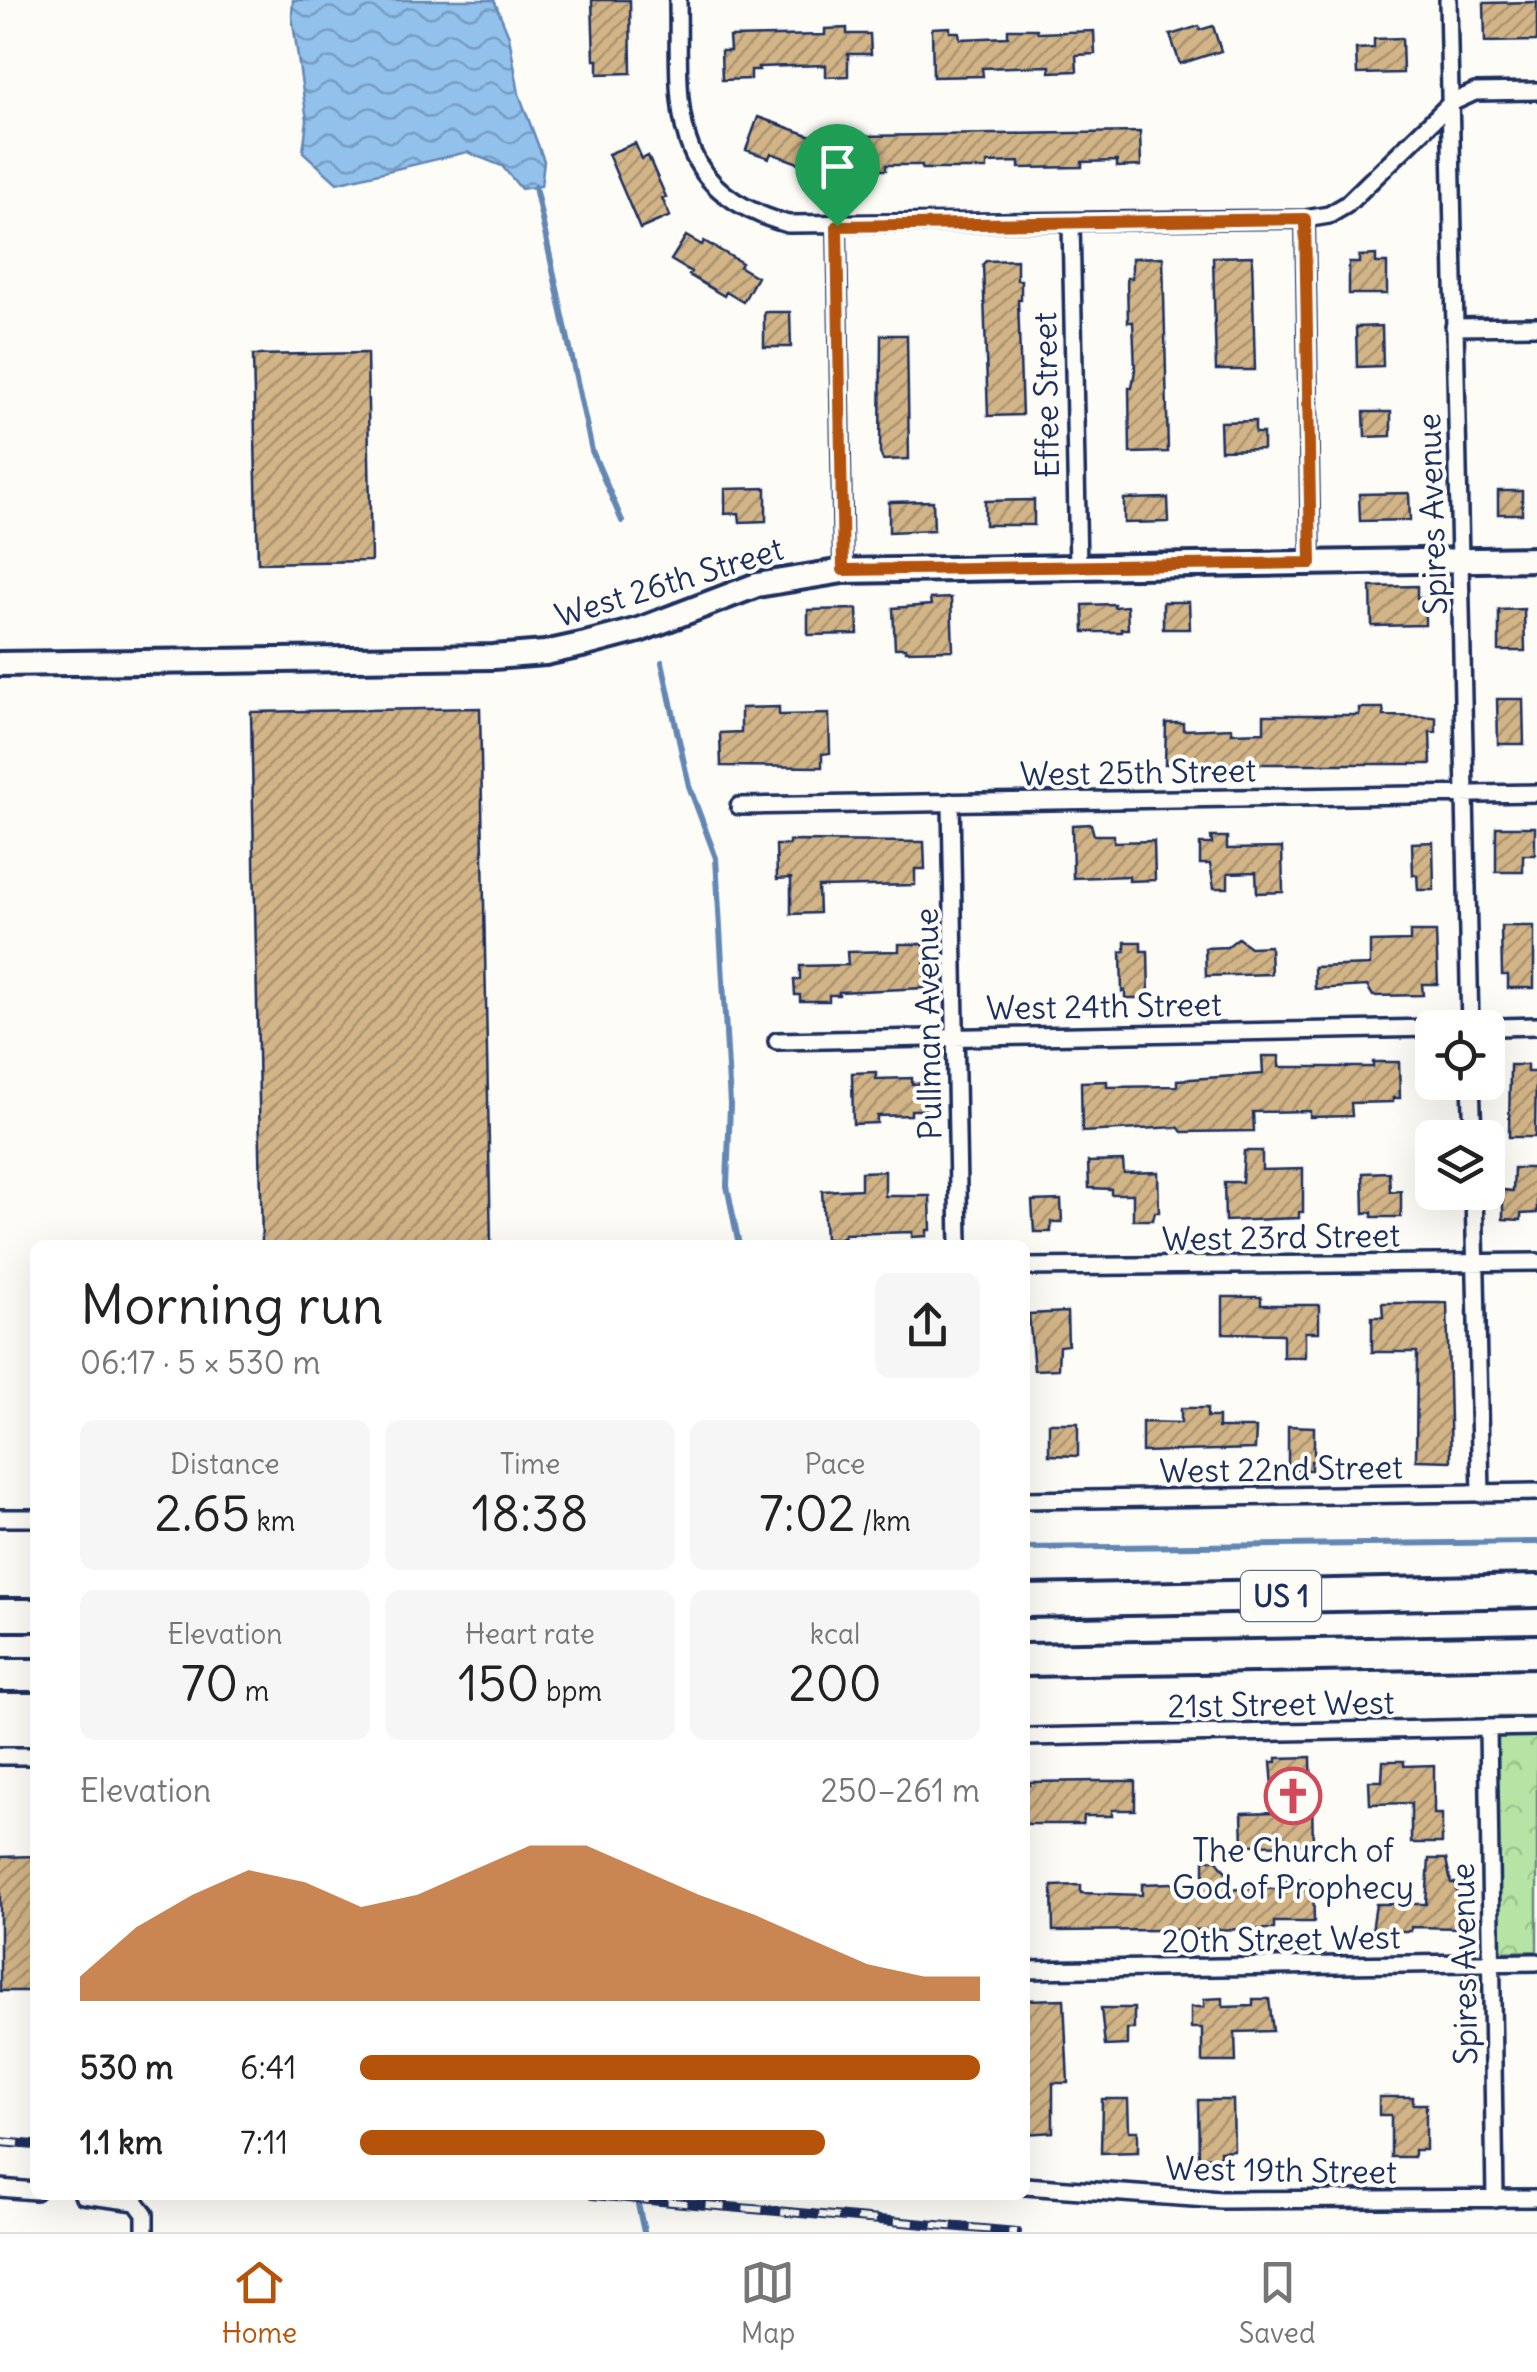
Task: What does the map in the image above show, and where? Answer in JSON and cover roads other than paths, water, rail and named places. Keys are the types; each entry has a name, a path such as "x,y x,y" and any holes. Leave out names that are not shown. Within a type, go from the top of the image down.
{"highway":[{"name":"US 1","path":"1030,1601 1537,1592"},
{"path":"0,1616 30,1615"},
{"name":"US 1","path":"1030,1660 1537,1651"},
{"path":"0,1675 30,1675"}],"main road":[{"name":"West 26th Street","path":"0,664 493,657 545,652 640,630 757,585 843,570 1537,559"}],"street":[{"path":"678,0 680,110 694,158 725,196 749,211 788,224 1305,219 1330,214 1346,205 1451,103 1475,92 1537,91"},
{"name":"Spires Avenue","path":"1448,0 1470,1010"},
{"path":"1305,219 1311,563"},
{"name":"Effee Street","path":"1071,222 1078,567"},
{"path":"837,226 843,570"},
{"path":"1454,327 1537,326"},
{"name":"West 25th Street","path":"739,806 1537,793"},
{"name":"Pullman Avenue","path":"951,802 959,1240"},
{"path":"1505,1026 1537,1026"},
{"name":"West 24th Street","path":"778,1040 1415,1028"},
{"path":"1474,1210 1481,1494"},
{"name":"West 23rd Street","path":"1030,1267 1537,1262"},
{"name":"West 22nd Street","path":"1030,1500 1537,1492"},
{"path":"0,1518 30,1518"},
{"name":"21st Street West","path":"1030,1737 1537,1727"},
{"name":"Spires Avenue","path":"1488,1728 1496,2200"},
{"path":"0,1756 30,1756"},
{"name":"20th Street West","path":"1030,1970 1537,1962"},
{"name":"West 19th Street","path":"1030,2186 1220,2200 1537,2198"},
{"path":"0,2188 30,2191"},
{"path":"130,2200 143,2207 146,2232"}],"water":[{"path":"293,0 494,0 509,36 519,94 544,161 541,186 521,189 502,166 467,152 337,183 303,152 307,120"}],"waterway":[{"path":"535,187 592,451 622,521"},
{"path":"662,662 689,786 716,858 730,1104 727,1186 738,1240"},
{"path":"1030,1548 1537,1542"},
{"path":"637,2200 644,2232"}],"railway":[{"path":"0,2142 30,2145"},
{"path":"649,2200 1017,2232"}],"place":[{"name":"The Church of God of Prophecy","path":"1293,1796"}]}
